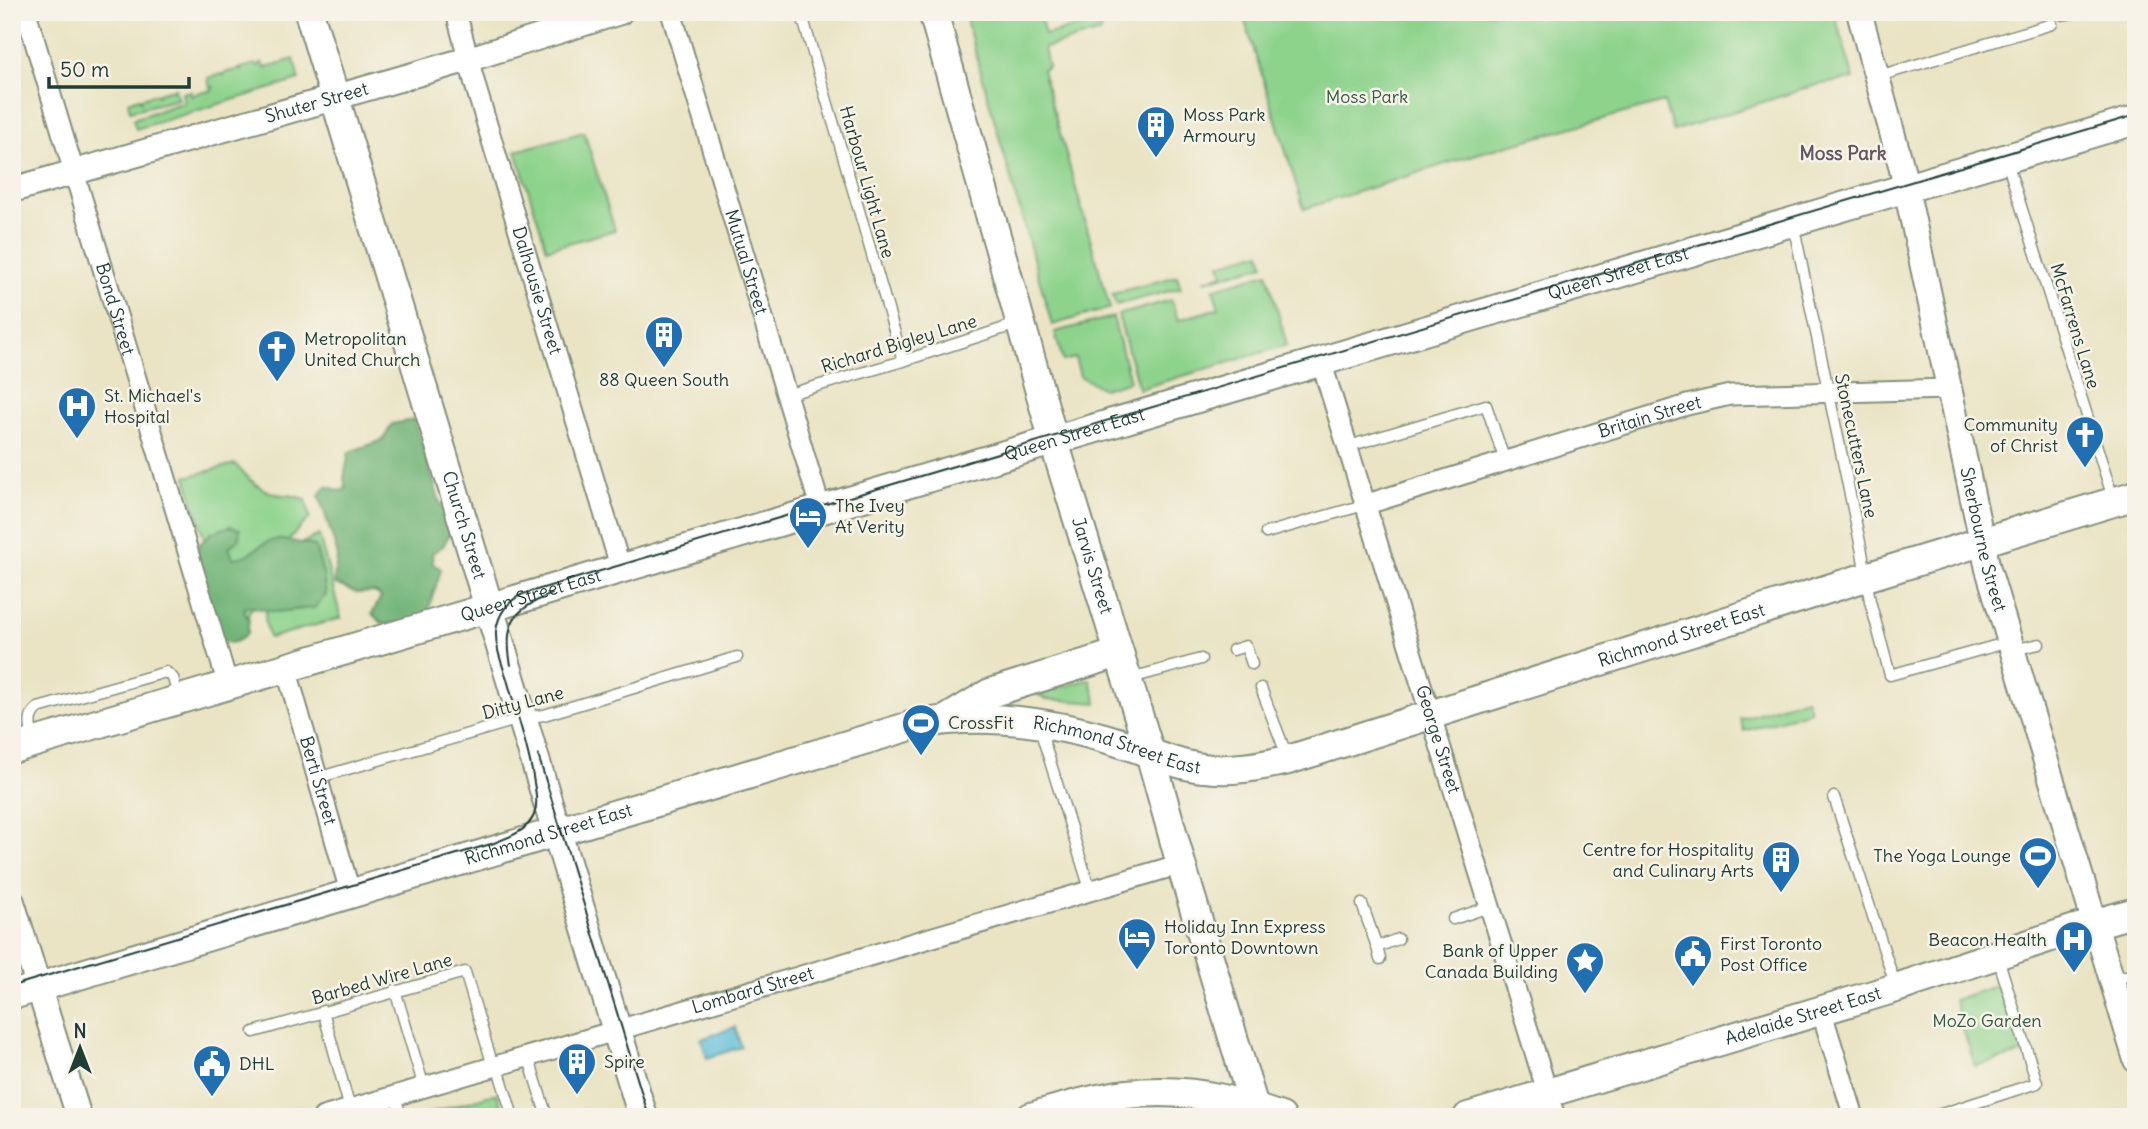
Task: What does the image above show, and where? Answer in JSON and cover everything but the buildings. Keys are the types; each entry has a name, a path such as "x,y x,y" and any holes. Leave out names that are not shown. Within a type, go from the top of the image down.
{"main road":[{"name":"Church Street","path":"309,12 643,1117"},
{"name":"Jarvis Street","path":"933,12 1054,441 1150,753 1255,1113"},
{"name":"Queen Street East","path":"23,746 2136,120"},
{"name":"Richmond Street East","path":"25,991 914,725 948,719 1002,719 1039,724 1097,736 1203,768 1238,769 1288,760 1866,577 2125,499"},
{"path":"948,719 990,693 1123,666"},
{"name":"Adelaide Street East","path":"1468,1117 1551,1105 1821,1010 2136,912"},
{"path":"1031,1117 1089,1099 1137,1092 1194,1094 1226,1100 1255,1113 1281,1117"}],"street":[{"name":"Bond Street","path":"26,12 228,685"},
{"name":"Dalhousie Street","path":"457,12 476,88 621,569"},
{"name":"Shuter Street","path":"12,190 469,59 621,12"},
{"name":"Mutual Street","path":"671,12 821,510"},
{"name":"Sherbourne Street","path":"1859,12 1906,188 1982,541 2136,1060"},
{"name":"George Street","path":"1321,361 1551,1105"},
{"name":"Britain Street","path":"1364,505 1687,405 1730,395 1948,389"},
{"name":"Berti Street","path":"286,668 351,895"},
{"name":"Lombard Street","path":"323,1117 1181,864"},
{"path":"12,901 25,991 79,1117"},
{"path":"1821,1010 1854,1117"}],"lane":[{"name":"Harbour Light Lane","path":"801,12 903,361"},
{"path":"2063,12 2063,15 2078,12"},
{"path":"1878,76 2052,24"},
{"name":"McFarrens Lane","path":"2006,159 2125,499"},
{"name":"Stonecutters Lane","path":"1793,222 1870,601 1890,675 2011,646"},
{"name":"Richard Bigley Lane","path":"786,395 903,361 1021,322"},
{"path":"1346,447 1486,405 1505,461"},
{"path":"1266,533 1364,505"},
{"path":"2011,646 2039,644"},
{"path":"1233,650 1245,646 1252,664"},
{"name":"Ditty Lane","path":"317,778 523,718 544,715 737,657"},
{"path":"1123,666 1202,659"},
{"path":"1261,688 1288,760"},
{"path":"1039,724 1090,889"},
{"path":"1835,797 1896,988"},
{"path":"1362,904 1380,959"},
{"path":"1453,919 1489,907"},
{"path":"1377,947 1398,939"},
{"path":"1932,1117 2037,1083 1997,955"},
{"name":"Barbed Wire Lane","path":"254,1032 465,972 495,1065"},
{"path":"2112,980 2136,973"},
{"path":"395,990 424,1087"},
{"path":"323,1011 351,1108"},
{"path":"528,1056 548,1117"},
{"path":"495,1065 513,1117"},
{"path":"394,1096 401,1117"}],"green space":[{"path":"964,12 1012,12 1014,17 1039,12 1045,35 1099,23 1101,32 1044,48 1048,67 1042,70 1110,308 1052,325"},
{"name":"Moss Park","path":"1242,12 1834,12 1854,79 1816,85 1673,131 1664,102 1480,153 1304,209"},
{"path":"294,59 299,80 136,129 133,119 184,102 182,93 191,91 192,96 199,92 212,91 213,87 210,88 208,78 223,74 224,76 224,73 239,69 241,71 241,68 256,64 258,66 262,62 264,68"},
{"path":"175,88 178,99 130,111 128,102 139,98 141,101 141,98 155,94 158,96 158,93 172,89 173,91"},
{"path":"584,132 615,230 547,249 516,151"},
{"path":"1261,252 1264,265 1204,281 1223,274 1220,264"},
{"path":"1267,273 1287,345 1139,389 1118,315 1171,300 1178,320 1219,308 1213,289"},
{"path":"1177,276 1181,288 1116,305 1112,294"},
{"path":"1113,317 1130,381 1103,389 1080,376 1075,358 1063,361 1055,332"},
{"path":"414,420 450,533 443,546 432,553 433,564 441,569 428,612 411,624 383,624 372,614 381,597 375,592 357,593 335,584 337,552 319,495 327,486 339,491 346,489 344,478 349,452 383,440 392,424"},
{"path":"235,464 262,488 275,494 298,496 306,500 310,518 286,543 268,571 241,635 234,639 186,477"},
{"path":"230,526 240,529 239,540 229,547 233,558 245,556 274,540 289,540 315,546 326,595 314,608 276,612 246,606 244,611 249,620 247,634 234,642 220,639 198,559 198,546 211,533"},
{"path":"319,535 341,618 269,638 265,621 266,609 293,552 302,543"},
{"path":"1090,679 1097,703 1046,699 1037,694"},
{"path":"1806,698 1810,711 1744,731 1740,719"},
{"name":"MoZo Garden","path":"2003,983 2024,1053 1975,1066 1954,1000"},
{"path":"497,1093 505,1117 419,1117"}],"water":[{"path":"735,1027 741,1047 707,1058 701,1039"}],"tram line":[{"path":"12,986 491,844 522,830 534,815 536,794 526,743 498,649 496,631 504,609 512,600 523,594 2136,115"},
{"path":"511,665 509,638 514,619 528,606 552,594"},
{"path":"538,755 649,1117"}],"place":[{"name":"Moss Park Armoury","path":"1156,159"},
{"name":"88 Queen South","path":"664,369"},
{"name":"Metropolitan United Church","path":"277,383"},
{"name":"St. Michael's Hospital","path":"77,440"},
{"name":"Community of Christ","path":"2085,469"},
{"name":"The Ivey At Verity","path":"808,550"},
{"name":"CrossFit","path":"921,757"},
{"name":"The Yoga Lounge","path":"2038,890"},
{"name":"Centre for Hospitality and Culinary Arts","path":"1781,894"},
{"name":"Holiday Inn Express Toronto Downtown","path":"1137,971"},
{"name":"Beacon Health","path":"2074,974"},
{"name":"First Toronto Post Office","path":"1693,988"},
{"name":"Bank of Upper Canada Building","path":"1585,995"},
{"name":"Spire","path":"577,1096"},
{"name":"DHL","path":"212,1098"}],"district":[{"name":"Moss Park","path":"1843,153"}]}
